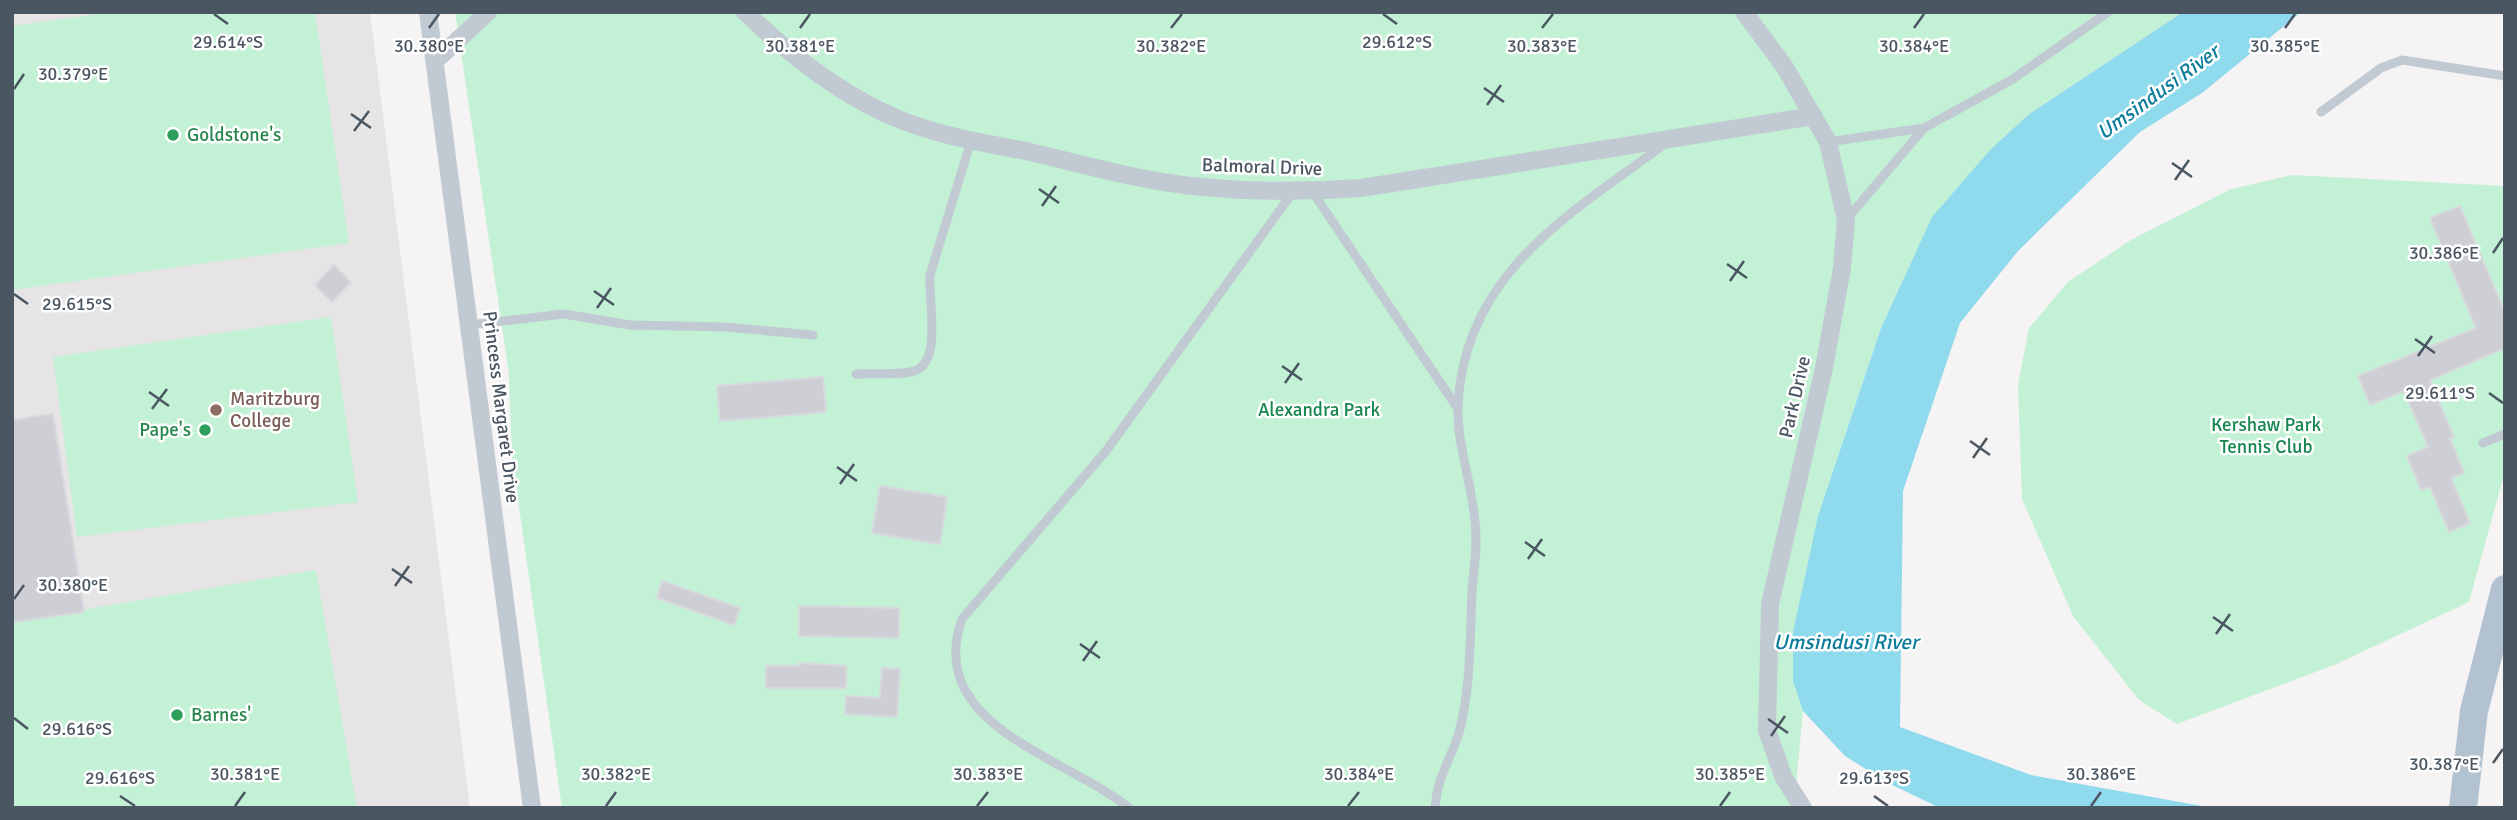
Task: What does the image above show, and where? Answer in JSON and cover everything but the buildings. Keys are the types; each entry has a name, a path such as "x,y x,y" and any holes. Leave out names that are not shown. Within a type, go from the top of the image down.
{"main road":[{"path":"2463,808 2466,762 2474,712 2505,589"}],"street":[{"name":"Princess Margaret Drive","path":"428,12 532,808"},
{"path":"435,61 488,12"},
{"name":"Balmoral Drive","path":"745,12 803,62 846,91 900,120 971,141 1164,182 1293,192 1360,188 1814,116"},
{"name":"Park Drive","path":"1744,12 1784,66 1828,142 1846,220 1842,268 1824,368 1770,604 1767,731 1784,778 1803,808"}],"lane":[{"path":"1828,142 1924,128 2013,79 2108,12"},
{"path":"2321,111 2381,68 2402,60 2505,76"},
{"path":"1846,220 1924,128"},
{"path":"1435,808 1437,784 1458,734 1464,707 1476,524 1458,409 1463,360 1476,322 1520,257 1544,232 1673,137"},
{"path":"856,374 913,372 925,365 932,352 928,296 930,275 971,141"},
{"path":"1312,191 1458,409"},
{"path":"1129,808 992,724 970,701 960,680 955,638 962,619 1106,451 1293,192"},
{"path":"469,325 564,314 630,326 725,327 813,335"},
{"path":"2483,443 2505,435"}],"shaded area":[{"name":"Maritzburg College","path":"12,12 370,12 470,808 12,808"}],"green space":[{"name":"Goldstone's","path":"113,12 315,12 349,243 12,290 12,26"},
{"name":"Alexandra Park","path":"455,12 2183,12 2028,115 1990,150 1932,218 1881,328 1818,516 1793,681 1803,711 1794,808 562,808 512,458 509,374"},
{"name":"Kershaw Park Tennis Club","path":"2292,175 2505,186 2505,471 2469,602 2334,665 2177,724 2139,700 2073,616 2022,499 2018,385 2029,328 2068,282 2131,240 2231,189"},
{"name":"Pape's","path":"331,317 358,502 77,537 53,357"},
{"name":"Barnes'","path":"316,570 357,808 12,808 12,622"}],"water":[{"name":"Umsindusi River","path":"2183,12 2301,12 2202,93 2140,132 2018,251 1960,323 1903,491 1900,727 2031,775 2213,808 1940,808 1888,783 1845,756 1803,711 1793,681 1793,632 1818,516 1881,328 1932,217 1990,150 2028,115"}],"place":[{"name":"Goldstone's","path":"173,135"},
{"name":"Maritzburg College","path":"216,410"},
{"name":"Pape's","path":"205,430"},
{"name":"Barnes'","path":"177,715"}]}
